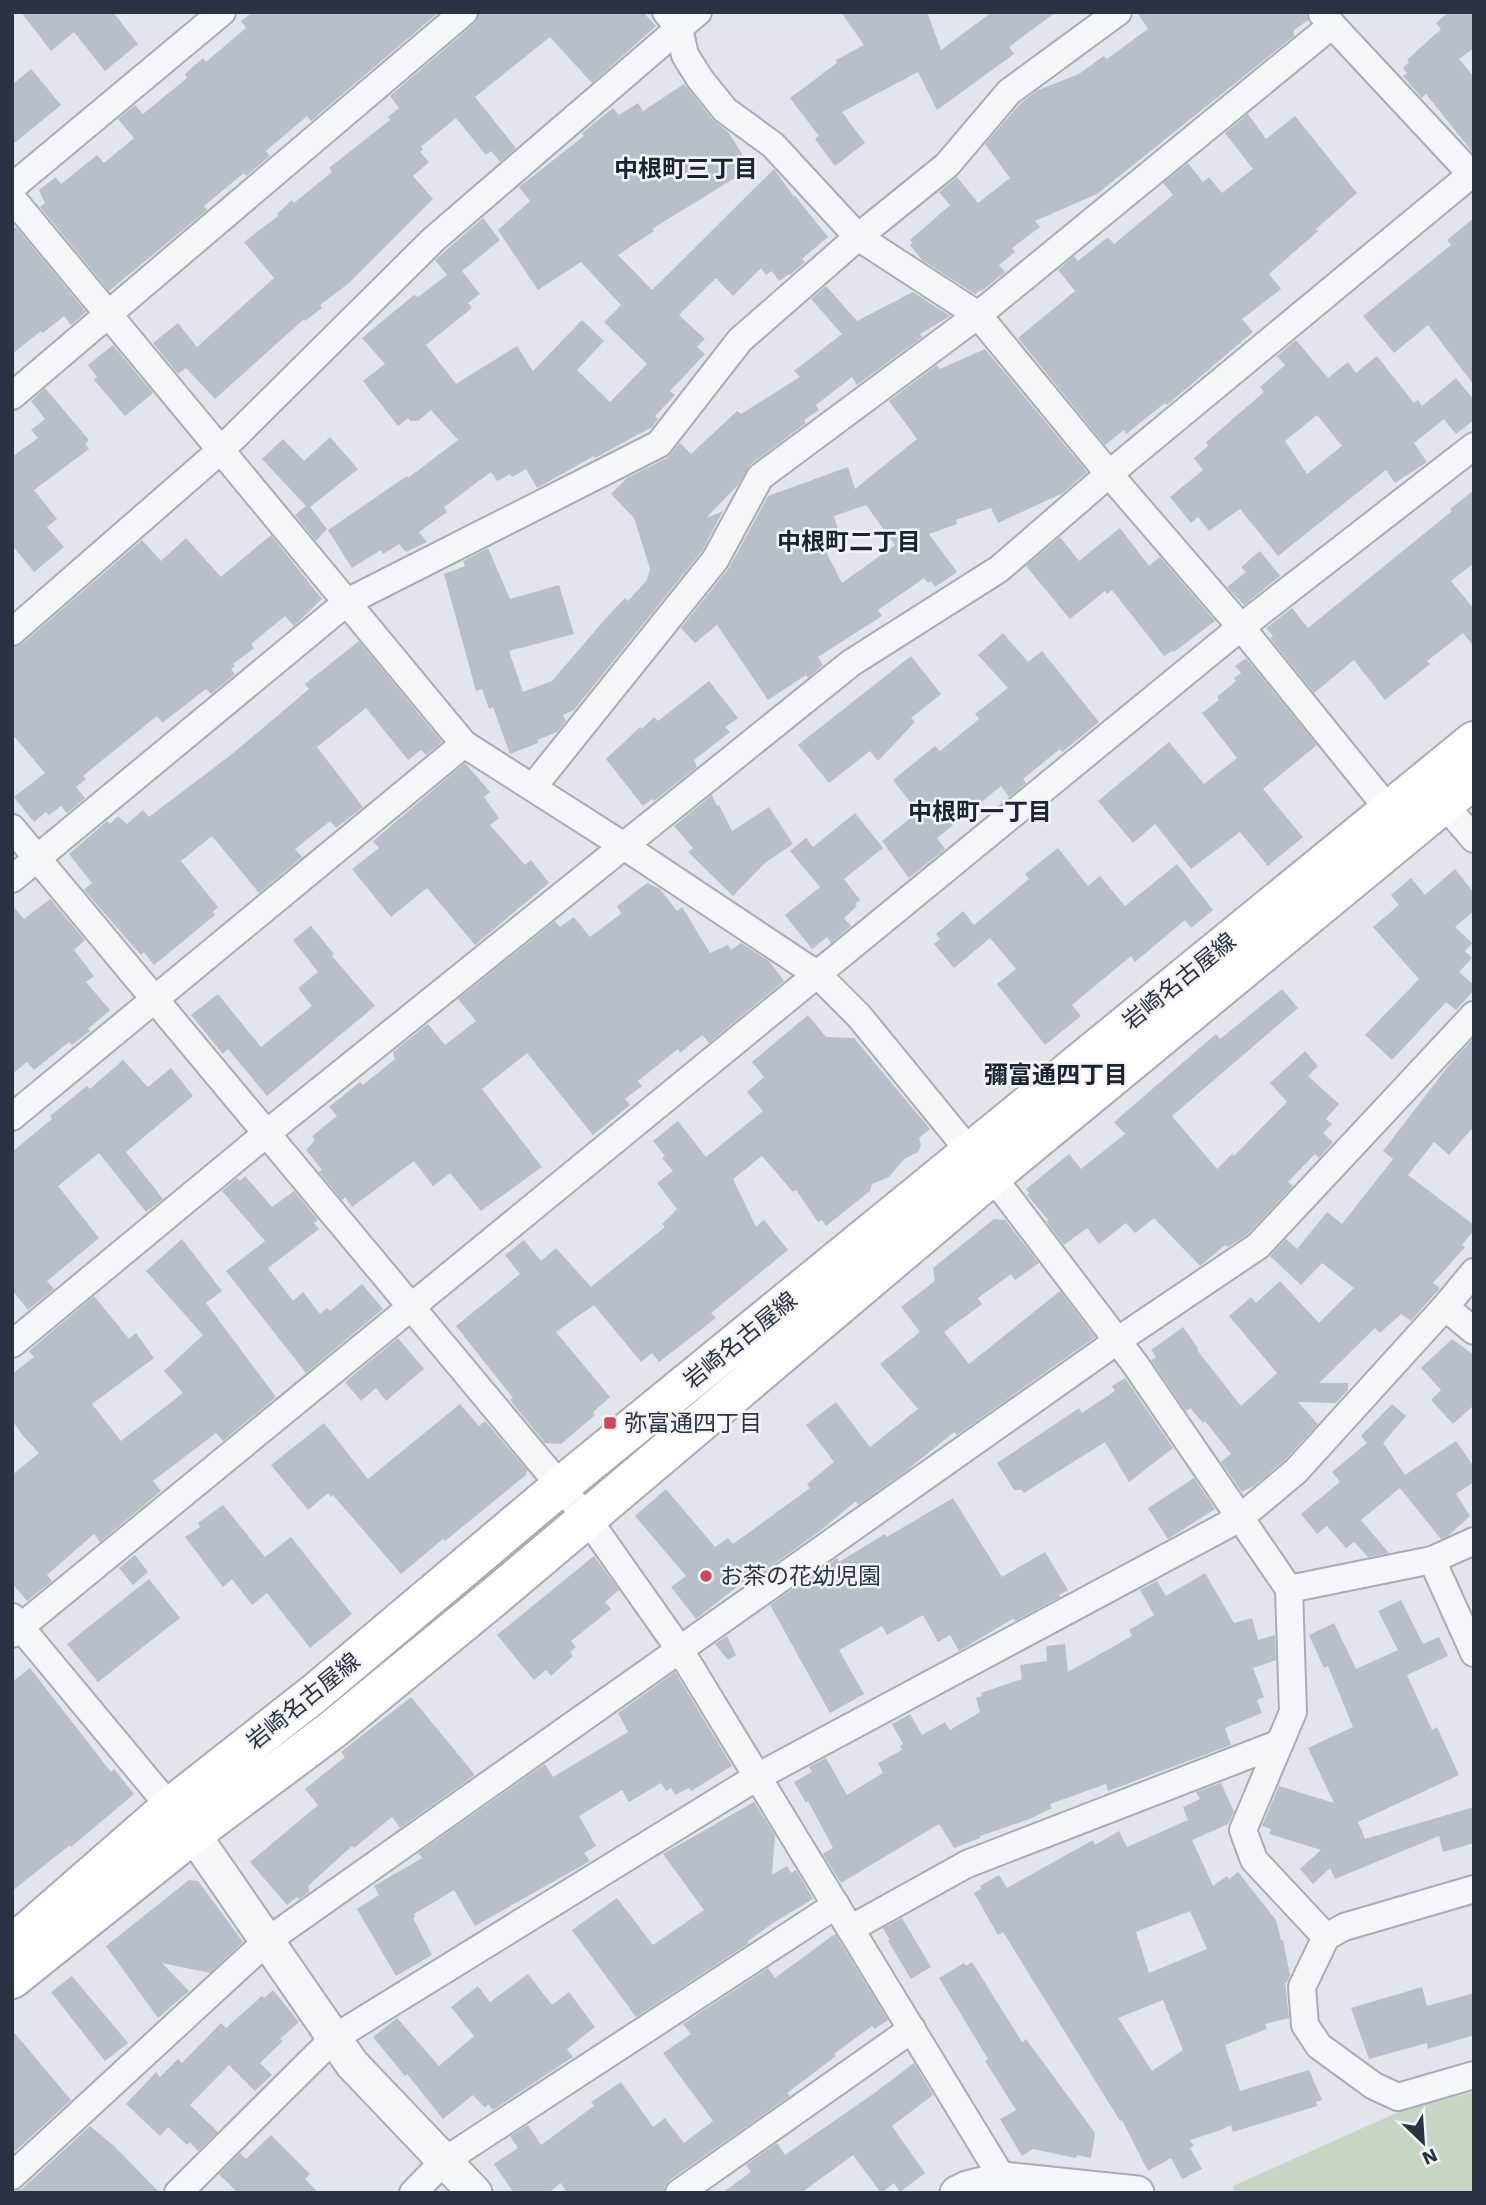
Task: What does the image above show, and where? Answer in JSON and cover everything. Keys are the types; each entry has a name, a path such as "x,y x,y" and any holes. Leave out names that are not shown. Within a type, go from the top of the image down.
{"main road":[{"name":"岩崎名古屋線","path":"12,1945 181,1821 332,1730 587,1518 981,1164 1389,810 1474,741"},
{"name":"岩崎名古屋線","path":"12,1979 315,1693 562,1485 981,1164 1474,779"}],"street":[{"path":"12,187 222,12"},
{"path":"12,396 464,12"},
{"path":"12,878 347,602 659,444 740,340 947,164 1009,92 1118,12"},
{"path":"681,17 685,55 725,110 773,145 858,237 978,316 1241,627 1389,810"},
{"path":"12,632 221,450 434,239 681,17"},
{"path":"12,1344 267,1133 851,663 999,569 1473,174 1326,18 978,316 760,477 715,560 533,787"},
{"path":"12,198 464,744 818,975 859,1016 981,1164 1117,1341 1289,1589 1293,1712 1243,1830 1254,1860 1326,1937"},
{"path":"475,2193 352,2064 181,1821 15,1626 413,1307 1241,627 1474,446"},
{"path":"12,1117 464,744"},
{"path":"1443,803 1474,839"},
{"path":"12,828 587,1518 680,1650 1003,2179"},
{"path":"12,2176 267,1941 1117,1341 1258,1246 1474,1015"},
{"path":"178,2193 334,2038 757,1777 1240,1518 1296,1471 1474,1272"},
{"path":"1445,1307 1474,1331"},
{"path":"1289,1589 1432,1560 1474,1541"},
{"path":"1432,1560 1474,1653"},
{"path":"850,1929 967,1864 1280,1742"},
{"path":"1474,1889 1344,1927 1326,1937 1303,1987 1305,2025 1320,2046 1374,2086 1398,2097 1474,2075"},
{"path":"413,2193 444,2161 836,1905"},
{"path":"679,2193 912,2029"},
{"path":"957,2193 1003,2179 1137,2193"}],"green space":[{"path":"1474,2092 1474,2193 1234,2193 1233,2186 1403,2110"}],"building":[{"path":"21,12 113,12 138,44 105,71 74,32 51,51"},
{"path":"253,12 439,12 311,121 307,116 266,151 270,156 246,176 244,173 204,206 207,210 109,291 40,207 45,203 39,190 56,177 61,184 97,155 104,163 134,138 118,119 135,105 143,114 187,78 185,74 203,58 206,62 246,28 241,21"},
{"path":"479,12 643,12 656,26 592,83 550,37 475,97 516,148 500,162 491,151 486,155 456,118 421,146 423,149 420,152 429,162 413,176 433,199 349,283 320,305 322,308 305,321 304,319 215,399 186,368 178,374 153,343 178,323 197,347 274,278 244,242 278,216 292,200 294,203 332,172 329,168 390,120 388,117 399,108 390,96 474,24"},
{"path":"841,12 927,12 941,50 992,12 1056,12 1009,47 1014,54 937,110 918,72 842,112 865,143 835,166 815,139 819,136 790,98 837,63 836,60 864,45"},
{"path":"1137,12 1307,12 1308,20 1294,30 1294,36 1097,194 1035,221 1040,227 1012,248 1015,252 999,265 1005,272 982,291 975,294 922,260 910,245 913,243 910,240 950,205 939,192 957,177 978,203 1010,178 985,144 1020,104 1036,91 1079,74 1104,56 1107,59 1148,29"},
{"path":"1449,12 1474,12 1474,48 1459,59 1474,77 1474,154 1426,94 1422,98 1403,76 1407,73 1403,68 1409,62 1407,60 1441,29 1436,23"},
{"path":"31,69 61,105 12,145 12,85"},
{"path":"684,84 713,120 728,132 751,168 652,229 654,231 618,255 652,290 774,169 828,237 802,259 805,262 779,281 772,271 766,275 761,268 733,296 716,278 679,315 705,339 697,347 705,354 670,391 675,395 655,416 658,419 652,427 537,488 526,469 497,481 491,472 444,507 447,512 419,532 427,542 406,552 399,544 383,554 381,550 352,568 328,530 407,476 408,478 458,440 431,410 418,421 410,421 408,418 398,426 363,381 385,364 362,338 414,295 418,297 447,275 435,260 483,218 500,240 462,271 480,294 468,303 472,308 426,345 456,384 517,346 533,371 582,320 604,341 577,370 610,402 647,364 604,322 621,305 581,262 538,290 498,230 530,201 519,187 584,136 582,133 613,108 619,115 638,103 643,111"},
{"path":"1248,114 1266,139 1295,116 1357,193 1269,274 1281,289 1242,319 1253,332 1167,405 1165,403 1126,434 1124,430 1105,445 1018,338 1075,291 1058,270 1074,256 1078,261 1108,237 1114,244 1173,195 1163,183 1188,163 1203,182 1209,177 1222,193 1253,169 1225,133"},
{"path":"1474,218 1474,385 1428,325 1394,353 1363,316 1451,245 1447,240"},
{"path":"16,227 86,312 71,325 64,316 12,354 12,230"},
{"path":"826,286 857,321 913,292 950,316 920,334 922,337 857,385 852,377 816,405 819,410 804,420 806,423 750,465 738,485 706,518 723,511 702,551 574,710 563,715 566,721 557,732 510,754 493,707 489,709 482,689 476,691 444,574 465,566 463,561 488,548 510,599 559,585 574,634 509,651 523,692 552,681 606,618 625,598 628,601 647,580 650,569 634,518 611,494 627,478 667,458 680,443 691,454 737,411 741,414 800,377 794,371 842,334 811,299"},
{"path":"1296,340 1328,378 1348,362 1356,373 1377,356 1414,403 1418,400 1422,406 1456,378 1474,400 1474,420 1456,434 1444,419 1414,443 1427,462 1395,483 1386,470 1278,556 1240,509 1209,531 1198,517 1191,523 1170,497 1203,470 1194,458 1208,446 1206,442 1264,392 1260,387 1285,365 1277,356","holes":["1317,415 1342,446 1307,474 1285,441"]},
{"path":"113,345 153,393 125,416 94,380 97,377 88,365"},
{"path":"985,349 1087,472 1063,493 998,523 991,508 956,520 957,524 929,534 957,572 935,587 931,581 928,583 924,578 878,610 882,616 818,657 823,665 808,678 806,675 768,700 717,625 695,643 681,628 729,568 768,496 848,467 855,489 917,439 889,401 937,365 940,369","holes":["866,505 895,545 842,583 818,536 838,529 834,516"]},
{"path":"45,388 89,440 85,444 89,449 34,490 57,519 47,527 64,547 34,572 12,545 12,457 38,438 31,430 45,419 31,401"},
{"path":"330,437 358,469 310,507 327,529 316,541 295,515 306,506 262,459 283,439 304,461"},
{"path":"1474,490 1474,563 1451,581 1474,609 1474,647 1463,633 1427,661 1430,664 1385,700 1354,660 1314,693 1270,638 1273,636 1266,628 1292,608 1308,628"},
{"path":"1120,528 1149,566 1160,557 1215,621 1174,652 1164,656 1112,590 1107,594 1105,591 1070,619 1026,566 1060,537 1079,561"},
{"path":"271,535 322,599 294,626 285,616 251,644 254,648 233,664 235,666 231,669 235,674 211,694 206,689 162,723 157,716 83,776 86,779 76,787 85,798 67,813 61,806 49,815 46,812 34,822 14,797 45,773 12,734 12,647 22,644 142,540 161,561 186,538 221,577"},
{"path":"1260,551 1280,576 1244,605 1227,587 1246,572 1241,567"},
{"path":"1003,633 1028,662 1042,651 1099,722 1023,779 1026,783 1009,797 1001,786 937,838 945,849 909,878 882,841 918,812 893,780 935,746 940,751 979,719 975,714 1008,688 978,655"},
{"path":"359,641 442,742 426,755 421,750 408,760 366,708 317,747 363,807 336,828 330,821 295,849 302,857 259,893 212,836 181,861 218,907 213,912 215,915 154,965 144,952 141,955 84,890 92,883 69,854 107,821 110,824 118,816 127,824 143,810 149,817 232,754 309,689 305,684"},
{"path":"911,656 941,694 911,718 915,722 878,761 870,751 829,783 798,745"},
{"path":"1246,658 1317,745 1263,789 1303,837 1268,866 1240,832 1191,869 1155,824 1133,843 1098,801 1169,742 1204,784 1237,758 1202,713 1219,700 1217,697 1236,681 1234,678 1241,673 1235,666"},
{"path":"709,681 738,718 725,727 730,732 694,760 697,767 654,801 652,799 643,806 606,759 640,727 642,729 654,717 658,721"},
{"path":"465,763 490,792 484,797 499,818 490,825 525,865 531,860 549,883 475,945 427,888 391,917 352,869 379,848 373,841"},
{"path":"712,795 732,831 769,807 793,844 766,862 733,896 688,852 693,848 674,826"},
{"path":"855,813 883,848 844,879 860,900 844,918 851,926 831,943 827,937 812,949 785,915 820,887 790,851 806,838 813,847"},
{"path":"1058,848 1088,886 1100,876 1125,906 1177,864 1213,910 1191,928 1185,920 1135,962 1131,956 1072,1005 1081,1016 1045,1045 997,984 1016,969 990,938 954,968 934,944 940,939 936,934 963,911 974,925 1029,879 1025,874"},
{"path":"1455,869 1474,893 1474,911 1455,927 1472,943 1465,951 1472,958 1459,972 1474,985 1474,990 1456,1010 1446,1002 1392,1060 1365,1035 1419,979 1373,927 1399,905 1391,895 1411,878 1425,895"},
{"path":"647,883 660,889 677,911 682,907 710,953 728,945 731,950 741,943 769,961 784,981 709,1043 702,1035 680,1053 678,1049 638,1081 642,1086 625,1099 630,1105 593,1135 527,1053 482,1089 542,1167 481,1211 450,1173 433,1186 414,1161 352,1207 345,1197 342,1200 319,1172 322,1170 306,1150 315,1140 312,1136 337,1116 329,1107 360,1082 363,1085 395,1059 393,1052 428,1024 445,1045 476,1021 458,999 555,921 560,927 574,917 590,937 621,914 617,906"},
{"path":"50,899 85,940 74,950 94,976 86,982 110,1010 88,1029 90,1031 72,1045 69,1042 34,1070 27,1062 12,1074 12,905 24,919"},
{"path":"311,926 334,954 332,956 375,1006 267,1096 228,1049 223,1054 191,1015 218,994 261,1047 312,1006 298,988 318,972 293,940"},
{"path":"1282,989 1298,1008 1172,1116 1217,1169 1232,1154 1234,1156 1287,1102 1270,1083 1305,1051 1318,1066 1308,1076 1339,1104 1326,1119 1332,1124 1323,1133 1333,1142 1319,1158 1315,1154 1288,1182 1293,1186 1248,1234 1228,1247 1225,1245 1200,1266 1154,1218 1135,1233 1126,1223 1099,1244 1087,1228 1064,1245 1046,1221 1049,1221 1027,1195 1029,1193 1026,1189 1069,1154 1081,1169 1125,1134 1114,1122 1216,1034 1220,1039"},
{"path":"808,1015 826,1037 854,1038 930,1129 919,1138 921,1145 918,1152 904,1159 889,1177 872,1184 870,1191 826,1226 822,1220 818,1222 796,1190 793,1192 762,1156 733,1179 756,1227 764,1220 788,1250 711,1313 716,1318 659,1362 652,1353 641,1362 594,1305 556,1332 610,1397 593,1412 595,1415 561,1444 545,1443 456,1326 520,1274 505,1255 524,1240 541,1261 556,1248 591,1287 665,1227 662,1224 677,1209 657,1183 673,1171 653,1141 678,1121 706,1157 763,1111 747,1092 764,1077 752,1062"},
{"path":"1474,1038 1474,1126 1449,1155 1434,1142 1408,1175 1474,1225 1474,1230 1462,1245 1465,1247 1433,1283 1440,1288 1411,1321 1401,1314 1380,1333 1375,1328 1319,1383 1348,1383 1348,1390 1336,1403 1298,1402 1318,1424 1285,1460 1254,1486 1242,1492 1221,1462 1231,1454 1205,1421 1203,1423 1190,1408 1186,1411 1151,1360 1156,1357 1151,1350 1183,1327 1197,1350 1241,1406 1277,1373 1229,1316 1251,1297 1256,1303 1280,1281 1319,1323 1354,1288 1322,1263 1301,1285 1270,1256 1286,1239 1297,1249 1327,1212 1342,1224 1393,1159 1383,1151 1449,1065"},
{"path":"123,1060 148,1087 171,1068 193,1096 126,1152 163,1199 146,1212 99,1153 58,1186 99,1238 47,1281 54,1289 28,1310 12,1290 12,1152 52,1119 50,1116 87,1086 90,1089"},
{"path":"245,1176 272,1207 294,1191 318,1220 314,1223 319,1229 268,1268 293,1301 303,1292 320,1314 327,1308 330,1311 362,1284 383,1309 306,1373 226,1271 265,1241 222,1191 237,1178 240,1181"},
{"path":"994,1219 1005,1220 1039,1263 1015,1280 1011,1274 978,1298 982,1304 944,1332 969,1364 1060,1291 1095,1337 957,1435 954,1432 858,1505 856,1501 821,1530 745,1585 743,1582 696,1619 671,1587 686,1576 635,1516 666,1489 715,1547 728,1538 733,1544 810,1488 807,1484 834,1462 806,1425 836,1402 870,1447 918,1409 880,1364 920,1332 901,1307 935,1281 933,1268"},
{"path":"182,1239 222,1291 206,1303 276,1397 223,1441 216,1433 153,1481 161,1491 100,1542 94,1534 47,1575 52,1581 27,1601 12,1583 12,1475 39,1453 12,1420 12,1374 34,1357 29,1351 94,1296 129,1339 136,1333 154,1358 92,1404 121,1441 183,1393 164,1371 203,1335 146,1271"},
{"path":"398,1338 424,1369 386,1401 376,1388 361,1401 345,1382"},
{"path":"1452,1339 1474,1355 1474,1405 1453,1424 1431,1400 1441,1390 1421,1368"},
{"path":"1125,1378 1173,1448 1129,1482 1105,1442 1024,1493 1022,1490 1014,1490 997,1463 1079,1408 1082,1413 1115,1391 1112,1386"},
{"path":"460,1404 479,1426 485,1421 527,1470 526,1475 401,1574 333,1495 331,1497 328,1493 308,1510 271,1465 324,1423 368,1479"},
{"path":"1392,1404 1406,1416 1383,1443 1405,1475 1456,1441 1474,1467 1474,1482 1456,1494 1470,1516 1441,1539 1400,1488 1361,1520 1389,1553 1368,1557 1354,1542 1346,1548 1327,1526 1317,1534 1301,1514 1340,1482 1332,1472 1367,1443 1361,1436"},
{"path":"1194,1478 1215,1509 1168,1539 1148,1508"},
{"path":"953,1498 1002,1577 1045,1552 1068,1590 1059,1595 1060,1597 1015,1621 1014,1618 959,1651 950,1635 938,1642 923,1615 887,1635 882,1626 839,1650 864,1694 830,1713 770,1605 837,1558 839,1562"},
{"path":"223,1505 265,1557 291,1537 352,1614 310,1648 267,1593 252,1605 232,1579 223,1587 185,1537 200,1527 198,1523"},
{"path":"135,1555 148,1572 133,1585 119,1568"},
{"path":"594,1556 619,1590 605,1602 611,1609 571,1641 576,1647 570,1652 573,1656 551,1676 546,1670 534,1680 497,1635"},
{"path":"1205,1573 1234,1623 1252,1618 1258,1640 1275,1635 1276,1660 1253,1668 1264,1697 1257,1700 1262,1713 1225,1728 1231,1745 1108,1791 1106,1784 1050,1804 1052,1808 1030,1819 954,1848 939,1824 841,1883 823,1854 833,1848 808,1801 806,1803 794,1782 812,1772 809,1767 826,1758 847,1795 883,1773 878,1763 902,1750 900,1746 903,1744 892,1724 910,1714 922,1735 945,1722 950,1730 980,1712 976,1698 982,1696 981,1693 1022,1679 1020,1665 1047,1661 1046,1646 1065,1644 1068,1672 1132,1636 1129,1630 1154,1615 1140,1590 1157,1581 1166,1596"},
{"path":"149,1579 180,1618 98,1682 67,1644"},
{"path":"1401,1600 1423,1644 1439,1637 1448,1656 1407,1675 1432,1730 1437,1727 1459,1775 1358,1822 1365,1839 1474,1807 1474,1843 1443,1852 1439,1836 1335,1879 1330,1868 1313,1884 1300,1869 1321,1850 1269,1834 1271,1829 1262,1826 1279,1786 1334,1803 1308,1748 1353,1727 1328,1666 1324,1668 1309,1635 1334,1623 1356,1669 1398,1650 1378,1611"},
{"path":"727,1636 736,1655 728,1660 715,1644"},
{"path":"30,1668 111,1772 114,1769 134,1794 71,1847 70,1845 12,1891 12,1682"},
{"path":"675,1672 732,1766 691,1791 689,1788 675,1795 671,1788 666,1791 661,1783 629,1802 622,1790 579,1816 596,1846 584,1853 590,1861 475,1926 454,1890 414,1914 413,1918 432,1955 396,1976 357,1909 379,1895 374,1886 422,1858 418,1853 545,1764 553,1777 628,1732 618,1713"},
{"path":"411,1697 475,1775 400,1828 392,1817 354,1848 352,1846 308,1886 310,1891 287,1905 250,1862 318,1805 305,1789 345,1757 341,1752"},
{"path":"1221,1783 1234,1812 1228,1824 1192,1840 1213,1886 1238,1872 1276,1920 1290,1975 1285,1983 1289,2018 1265,2024 1267,2029 1225,2045 1240,2091 1309,2070 1322,2100 1316,2102 1317,2106 1233,2132 1231,2125 1190,2140 1194,2146 1190,2148 1202,2169 1182,2179 1171,2158 1148,2171 1122,2120 1120,2121 1003,1932 998,1935 974,1893 981,1889 980,1886 999,1875 1007,1888 1093,1840 1095,1845 1119,1831 1127,1847 1188,1820 1183,1807 1200,1799 1196,1792","holes":["1190,1911 1207,1949 1149,1973 1136,1932","1163,2000 1183,2050 1152,2071 1118,2018"]},
{"path":"754,1802 775,1835 772,1875 787,1866 791,1873 796,1870 813,1899 773,1923 748,1941 749,1943 636,2017 572,1930 617,1898 653,1945 704,1910 663,1854"},
{"path":"189,1880 198,1881 243,1942 210,1973 162,1963 189,1991 158,2018 106,1946"},
{"path":"902,1918 931,1967 911,1979 883,1928"},
{"path":"835,1934 888,2020 875,2029 872,2026 787,2093 790,2096 670,2180 664,2193 567,2193 561,2183 548,2193 514,2193 494,2164 518,2148 510,2136 528,2125 541,2145 594,2106 591,2102 621,2082 653,2127 665,2118 684,2143 713,2121 663,2053 691,2034 683,2024 768,1968 775,1978"},
{"path":"972,1962 1022,2042 1026,2039 1095,2133 1091,2158 1077,2155 1076,2158 1033,2149 1022,2156 1000,2119 1016,2110 939,1978 964,1963 966,1966"},
{"path":"528,1974 552,2005 569,1992 595,2027 567,2049 573,2057 493,2110 488,2104 485,2108 473,2095 443,2119 373,2037 397,2018 439,2066 474,2036 451,2007 478,1986 490,2002"},
{"path":"72,1976 128,2043 105,2061 51,1992"},
{"path":"1422,1987 1427,2006 1474,1993 1474,2035 1428,2049 1427,2043 1369,2059 1351,2008"},
{"path":"273,1990 299,2022 260,2063 272,2075 255,2091 229,2065 190,2105 218,2132 198,2151 190,2142 187,2145 168,2127 160,2136 126,2104 156,2072 160,2077 178,2059 182,2063 221,2023 226,2028 262,1996 264,1998"},
{"path":"12,2030 71,2100 12,2154"},
{"path":"914,2063 933,2095 892,2126 925,2173 900,2192 894,2183 881,2193 853,2155 801,2193 722,2193 751,2172 746,2165 777,2143 785,2155"},
{"path":"90,2126 114,2146 160,2193 12,2193 23,2188"},
{"path":"271,2135 310,2174 305,2179 319,2193 238,2193 219,2174 240,2153 246,2159"}],"place":[{"name":"弥富通四丁目","path":"610,1423"},
{"name":"お茶の花幼児園","path":"706,1576"}],"district":[{"name":"中根町三丁目","path":"686,169"},
{"name":"中根町二丁目","path":"849,542"},
{"name":"中根町一丁目","path":"980,812"},
{"name":"彌富通四丁目","path":"1056,1075"}]}
